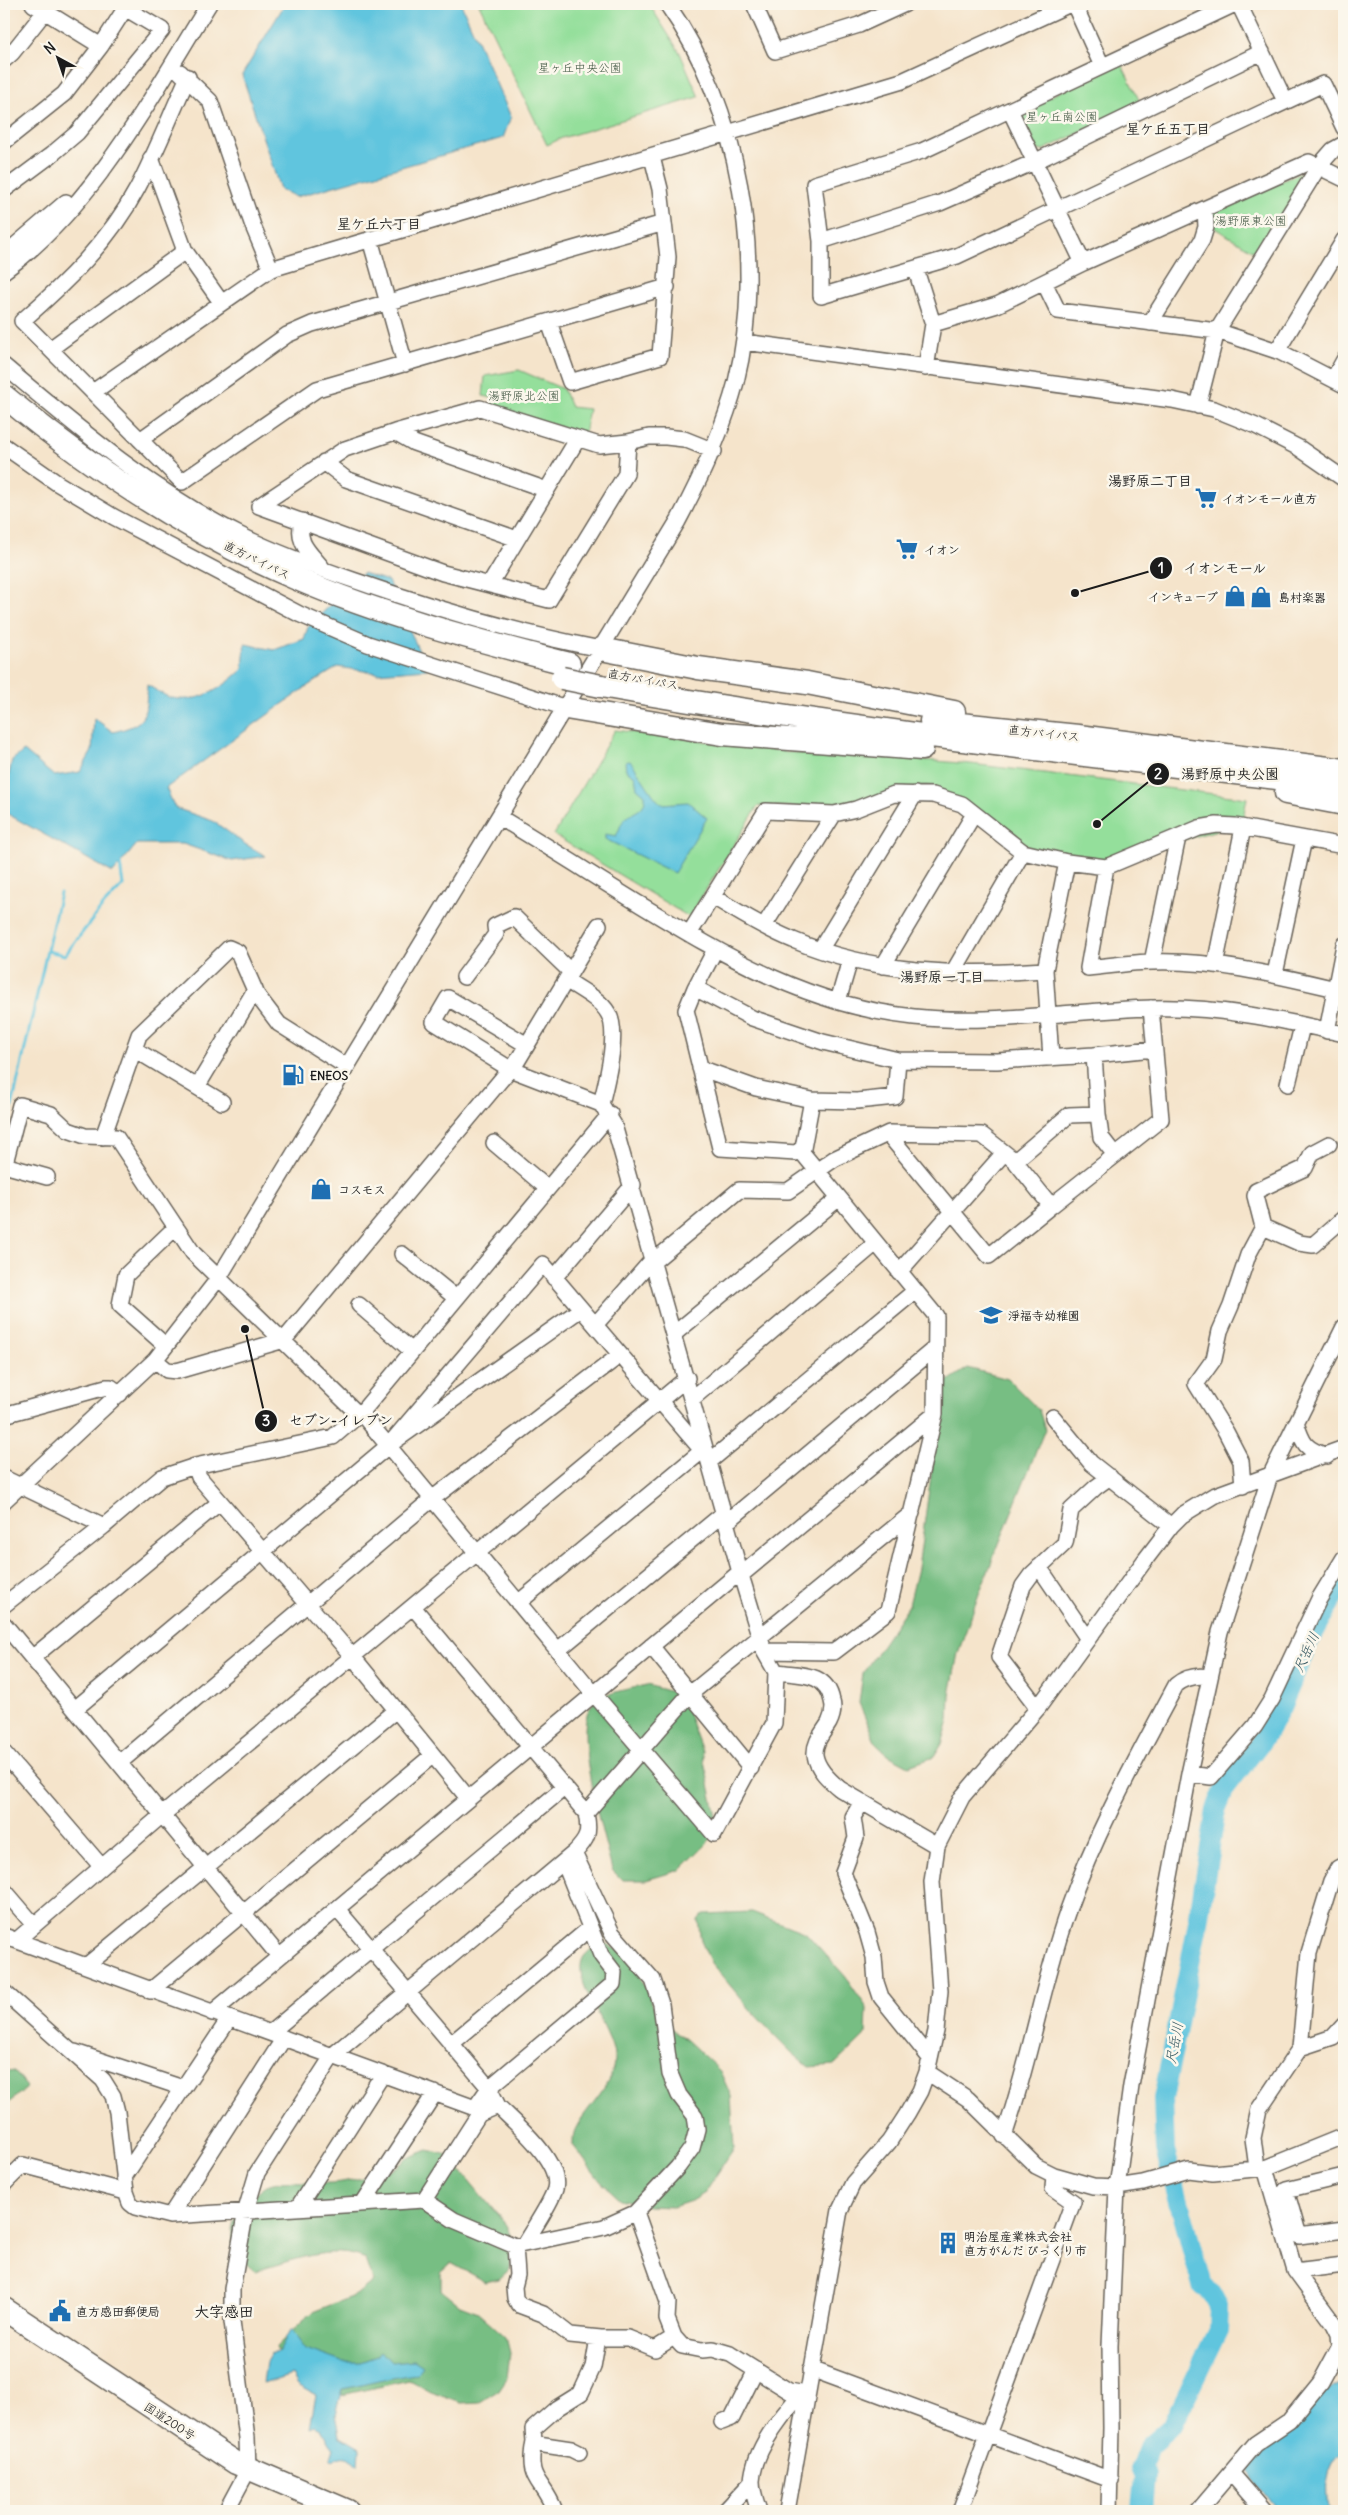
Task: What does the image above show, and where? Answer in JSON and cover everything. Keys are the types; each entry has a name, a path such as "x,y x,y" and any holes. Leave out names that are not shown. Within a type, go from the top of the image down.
{"highway":[{"name":"直方バイパス","path":"4,396 43,429 100,470 173,516 295,578 440,630 566,671"},
{"name":"直方バイパス","path":"4,415 34,440 100,487 153,521 223,560 287,590 380,627 449,649 566,671 730,709 842,725 1080,745 1132,744 1344,770"},
{"path":"601,649 698,668 807,683 1080,745"},
{"path":"566,708 722,734 807,742 957,752 1080,745"},
{"path":"1132,744 1218,746 1344,756"},
{"name":"直方バイパス","path":"1080,745 1158,764 1344,786"},
{"path":"1158,764 1219,781 1344,804"},
{"name":"国道200号","path":"4,2309 167,2420 248,2470 348,2511"}],"street":[{"path":"33,4 49,8 101,46"},
{"path":"4,271 38,244 58,224 110,159 209,4"},
{"path":"4,1501 155,1360 218,1279 566,708 678,521 714,451 736,382 744,342 748,280 740,184 729,132 691,42 667,4"},
{"path":"760,5 774,51 859,25 905,4"},
{"path":"93,392 221,302 271,270 370,238 652,157 729,132 796,115 902,81 1072,4 1102,66"},
{"path":"1285,101 1237,4 922,151 814,184 821,241 821,296 916,270 957,256 1323,84 1344,128"},
{"path":"4,142 64,94 101,46 127,6 162,30 77,132 51,155 4,190"},
{"path":"4,60 49,8"},
{"path":"821,241 940,202 1034,162 1262,52"},
{"path":"170,65 188,77 210,101 253,226 271,270"},
{"path":"188,77 137,190 89,255 52,295 22,321 182,482 317,389 667,287"},
{"path":"1010,110 1056,210 1083,263"},
{"path":"1198,406 1217,331 1319,166 1333,150 1344,144"},
{"path":"549,322 570,382 660,356 668,258 660,189 652,157"},
{"path":"151,158 185,252 221,302"},
{"path":"4,254 75,194 110,159"},
{"path":"933,324 997,305 1083,263 1309,162 1344,179"},
{"path":"1150,322 1202,240 1206,227 1205,209"},
{"path":"140,440 287,335 312,324 664,222"},
{"path":"370,238 405,364"},
{"path":"1277,351 1344,240"},
{"path":"50,349 185,252"},
{"path":"916,270 933,324 926,368"},
{"path":"1044,282 1058,310 1217,331 1277,351 1339,381 1344,360"},
{"path":"744,342 1214,409 1291,443 1330,467 1344,479"},
{"path":"4,366 103,449 175,497 240,535 323,569 449,612 601,649"},
{"path":"628,442 626,474 549,600 443,573 259,506 344,449 395,432 480,408 577,440 599,445 628,442 650,437 666,437 684,439 714,451"},
{"path":"395,432 414,443 546,490"},
{"path":"490,584 577,440"},
{"path":"4,446 57,483 114,518 299,614 368,644 566,708"},
{"path":"324,462 346,479 517,539"},
{"path":"302,521 299,533 300,540 323,569"},
{"path":"689,934 766,811 834,814 856,809 894,794 915,794 948,798 974,814 1023,852 1067,862 1106,867 1178,836 1200,828 1218,825 1344,846"},
{"path":"820,950 915,794"},
{"path":"764,926 834,814"},
{"path":"883,966 974,814"},
{"path":"499,817 715,950 808,993 838,1001 914,1017 989,1018 1151,1008 1235,1013 1344,1034"},
{"path":"1215,965 1243,828"},
{"path":"1152,962 1178,836"},
{"path":"1275,974 1304,838"},
{"path":"952,974 1023,852"},
{"path":"1051,1058 1044,970 1067,862"},
{"path":"1106,867 1088,968 1152,962 1215,965 1275,974 1336,989"},
{"path":"712,896 792,940 850,960 919,972 952,974 989,974 1044,970"},
{"path":"47,1177 4,1166 20,1105 51,1114 68,1130 85,1136 116,1137 194,1253 218,1279 360,1414 594,1694 714,1834 774,1723 776,1672 764,1651 707,1457 633,1185 606,1109 612,1045 609,1014 568,976 514,917 495,926 496,934 464,977"},
{"path":"155,1360 167,1370 177,1371 284,1340 511,1069 599,925"},
{"path":"1327,1031 1344,945"},
{"path":"103,1137 139,1035 229,948 238,952 255,990 279,1024 348,1067"},
{"path":"715,950 686,1010 720,1148 796,1153 803,1148 812,1100"},
{"path":"838,1001 850,960"},
{"path":"695,988 760,1022 822,1042 898,1060 958,1061 1051,1058 1153,1049"},
{"path":"197,1087 255,990"},
{"path":"527,1045 448,998 434,1022 511,1069 606,1109"},
{"path":"888,1134 954,1211 988,1256 1160,1119 1151,1008"},
{"path":"1288,1084 1302,1026"},
{"path":"134,1050 222,1102"},
{"path":"1094,1055 1101,1137 1115,1155"},
{"path":"700,1068 756,1088 812,1100 857,1101 895,1097 898,1060"},
{"path":"4,1605 104,1526 162,1477 195,1466 333,1438 360,1414 547,1188 606,1109"},
{"path":"900,1272 954,1211 1010,1157 1069,1115 1098,1114"},
{"path":"594,1325 654,1260 739,1190 788,1191 816,1170 888,1134 930,1132 982,1135 1010,1157 1051,1206"},
{"path":"494,1143 547,1188"},
{"path":"1243,1486 1241,1461 1226,1432 1196,1384 1214,1359 1220,1331 1231,1306 1248,1255 1263,1227 1255,1196 1256,1191 1305,1168 1312,1153 1329,1144"},
{"path":"764,1651 834,1652 888,1611 936,1414 934,1350 936,1316 800,1150"},
{"path":"554,1278 633,1185"},
{"path":"674,1334 839,1198"},
{"path":"1263,1227 1298,1243 1313,1245 1344,1218"},
{"path":"166,1346 120,1305 126,1275 176,1227"},
{"path":"692,1399 876,1243"},
{"path":"402,1254 456,1298"},
{"path":"388,1446 543,1264 707,1457"},
{"path":"518,1603 707,1457 915,1292"},
{"path":"358,1305 412,1351"},
{"path":"75,1709 388,1446 581,1309"},
{"path":"1109,2511 1111,2480 1110,2346 1117,2187 1130,2086 1208,1677 1220,1632 1270,1476 1344,1327"},
{"path":"558,1650 934,1350"},
{"path":"119,1763 432,1499 620,1355"},
{"path":"10,1938 34,1925 101,1866 686,1378"},
{"path":"4,1415 106,1387 112,1386 120,1394"},
{"path":"212,2013 651,1646 936,1414"},
{"path":"1053,1417 1091,1463 1171,1526"},
{"path":"1296,1424 1303,1443 1313,1451 1327,1456"},
{"path":"787,2511 804,2394 811,2369 840,2210 853,2183 889,2142 907,2114 920,2091 929,2065 936,2031 940,1991 932,1882 937,1846 962,1797 1038,1708 1171,1526 1200,1504 1344,1448"},
{"path":"195,1466 199,1477 353,1657 468,1798"},
{"path":"4,1478 104,1526"},
{"path":"1038,1708 999,1657 1018,1596 1031,1575 1065,1543 1071,1510 1096,1487 1110,1478"},
{"path":"32,1658 220,1502"},
{"path":"586,1813 690,1694 912,1513"},
{"path":"1189,1774 1211,1777 1255,1726 1272,1698 1322,1593 1344,1558"},
{"path":"1039,1567 1088,1639"},
{"path":"226,2511 248,2470 247,2438 232,2321 232,2289 246,2210 260,2167 333,2055 569,1858 584,1843 589,1829 586,1813 413,1607"},
{"path":"4,1624 161,1816 279,1956"},
{"path":"651,1646 751,1768"},
{"path":"776,1672 809,1676 824,1681 830,1691 833,1706 830,1720 816,1743 815,1755 827,1778 840,1789 937,1846"},
{"path":"1004,2136 1015,2103 1047,1980 1068,1910 1094,1845 1176,1685 1184,1679 1199,1676 1208,1677"},
{"path":"86,1966 396,1710"},
{"path":"4,1753 101,1866"},
{"path":"150,1991 432,1755"},
{"path":"170,2216 277,2036 370,1948 564,1786"},
{"path":"862,1802 853,1817 856,1838 843,1873 867,1932 874,1956 876,1982 881,1997 929,2065 968,2099 1036,2166 1054,2175 1093,2186 1117,2187 1162,2179 1189,2170 1213,2172 1261,2168 1344,2136"},
{"path":"424,2200 489,2088 613,1984 614,1972 601,1955 590,1928 569,1858"},
{"path":"4,1992 103,2080 113,2096 125,2184 130,2203 134,2207 170,2216 424,2200 454,2220 520,2244 604,2227 636,2212 678,2167 692,2148 698,2129 695,2116 679,2095 670,2074 661,2004 653,1980 612,1933 569,1858"},
{"path":"1198,2511 1255,2444 1289,2421 1320,2383 1340,2346 1339,2334 1334,2324 1295,2271 1253,2138 1259,2109 1300,2048 1309,1953 1331,1881 1338,1868 1344,1865"},
{"path":"4,1890 34,1925"},
{"path":"337,1909 489,2088 498,2106 539,2147 548,2161 553,2174 555,2188 520,2244 514,2287 515,2298 519,2304 543,2314 570,2335 598,2338 628,2338 655,2349 674,2337"},
{"path":"451,2044 590,1928"},
{"path":"10,1938 150,1991 333,2055 435,2093 477,2111 498,2106"},
{"path":"125,2184 183,2088 229,2019"},
{"path":"1300,2048 1333,2037 1344,2025"},
{"path":"68,2049 183,2088"},
{"path":"298,2207 383,2074"},
{"path":"364,2203 435,2093"},
{"path":"4,2184 23,2165 125,2184"},
{"path":"960,2511 1073,2202 1053,2188 1054,2175"},
{"path":"1344,2176 1286,2190 1299,2236 1344,2230"},
{"path":"636,2212 668,2302 667,2319 674,2337 682,2346 721,2352 756,2370 789,2391 804,2394"},
{"path":"1295,2271 1344,2265"},
{"path":"555,2511 549,2496 532,2474 530,2461 534,2442 533,2429 581,2393 593,2367 598,2338"},
{"path":"811,2369 1111,2480"},
{"path":"722,2422 732,2418 756,2370"},
{"path":"759,2511 752,2482 755,2462 764,2445 804,2394"},
{"path":"534,2442 572,2449 579,2453"},
{"path":"1231,2473 1264,2511"},
{"path":"725,2511 752,2482"}],"green space":[{"name":"星ヶ丘中央公園","path":"479,4 649,4 680,53 699,97 562,138 547,145"},
{"name":"星ヶ丘南公園","path":"1121,63 1141,104 1041,151 1035,148 1020,115 1021,110"},
{"name":"湯野原東公園","path":"1303,172 1307,177 1259,254 1211,226 1213,210"},
{"name":"湯野原北公園","path":"519,370 563,389 571,407 589,409 584,434 491,406 493,398 483,396 485,376"},
{"path":"615,730 806,754 971,764 1247,798 1242,823 1102,863 1034,850 944,791 837,808 758,806 689,917 554,835"},
{"path":"968,1368 1008,1379 1039,1410 1045,1429 980,1591 958,1653 950,1695 949,1720 942,1744 934,1757 909,1766 888,1755 876,1744 859,1703 863,1673 909,1605 918,1568 933,1461 939,1394 948,1381"},
{"path":"647,1685 672,1692 687,1711 702,1751 716,1817 712,1838 680,1870 646,1880 622,1880 612,1870 597,1811 587,1762 586,1720 590,1707 601,1698 616,1692"},
{"path":"752,1912 806,1933 845,1976 867,2008 866,2034 834,2065 809,2067 791,2052 755,2015 711,1963 701,1941 698,1920 703,1914"},
{"path":"606,1944 623,1951 638,1970 663,2023 687,2040 720,2071 731,2096 734,2148 704,2193 691,2201 673,2207 648,2206 620,2199 601,2182 573,2145 575,2130 605,2086 613,2067 612,2045 587,1992 582,1979 581,1968 583,1958 588,1952"},
{"path":"14,2071 27,2087 4,2107 4,2073"},
{"path":"428,2150 448,2155 506,2225 513,2242 510,2269 499,2279 485,2282 451,2263 441,2272 441,2290 460,2305 478,2312 506,2337 510,2353 507,2378 499,2390 480,2402 461,2403 431,2392 409,2380 333,2397 304,2386 281,2363 276,2347 315,2311 356,2295 373,2281 366,2259 338,2253 324,2253 255,2271 242,2259 235,2248 232,2230 236,2217 250,2199 267,2185 281,2182 331,2183 375,2175 398,2166 409,2158"}],"water":[{"path":"285,4 461,4 511,117 503,138 296,197 280,189 242,75"},
{"path":"363,573 388,581 427,669 377,673 338,667 309,685 166,788 175,808 213,821 245,844 266,856 232,861 183,844 137,844 113,873 4,812 4,799 12,760 24,751 54,776 80,772 92,751 94,718 113,732 133,726 142,718 145,712 147,685 169,697 182,699 192,699 220,688 243,669 245,644 274,650 304,639 308,627"},
{"path":"630,761 662,804 688,802 707,818 674,873 605,839 605,834 616,836 624,820 639,810 644,804 645,795 637,788 635,776 626,770 625,762"},
{"path":"291,2329 306,2349 342,2362 360,2362 377,2356 381,2351 391,2362 414,2360 423,2366 417,2374 343,2389 336,2413 340,2436 360,2448 359,2465 346,2457 333,2460 330,2458 333,2448 321,2429 315,2426 310,2428 316,2395 298,2385 292,2375 263,2384 266,2362 270,2355 279,2351"},
{"path":"1334,2384 1344,2384 1344,2450 1337,2456 1329,2470 1327,2478 1328,2511 1278,2511 1248,2471 1253,2452"}],"waterway":[{"path":"47,951 65,955 102,907 123,885 120,864"},
{"path":"8,1124 60,893"},
{"name":"尺岳川","path":"1142,2511 1145,2476 1141,2467 1149,2446 1172,2426 1218,2330 1219,2306 1212,2293 1202,2286 1165,2150 1163,2099 1197,1928 1216,1810 1225,1788 1263,1739 1281,1707 1309,1642 1344,1578"}],"place":[{"name":"イオンモール直方","path":"1206,498"},
{"name":"イオン","path":"907,549"},
{"name":"イオンモール","path":"1075,593"},
{"name":"インキューブ","path":"1235,596"},
{"name":"島村楽器","path":"1261,597"},
{"name":"湯野原中央公園","path":"1097,824"},
{"name":"ENEOS","path":"293,1075"},
{"name":"コスモス","path":"321,1189"},
{"name":"淨福寺幼稚園","path":"991,1315"},
{"name":"セブン-イレブン","path":"245,1329"},
{"name":"明治屋産業株式会社 直方がんだ びっくり市","path":"948,2243"},
{"name":"直方感田郵便局","path":"60,2311"}],"district":[{"name":"星ケ丘五丁目","path":"1168,129"},
{"name":"星ケ丘六丁目","path":"379,224"},
{"name":"湯野原二丁目","path":"1150,481"},
{"name":"湯野原一丁目","path":"942,977"},
{"name":"大字感田","path":"224,2311"}]}
